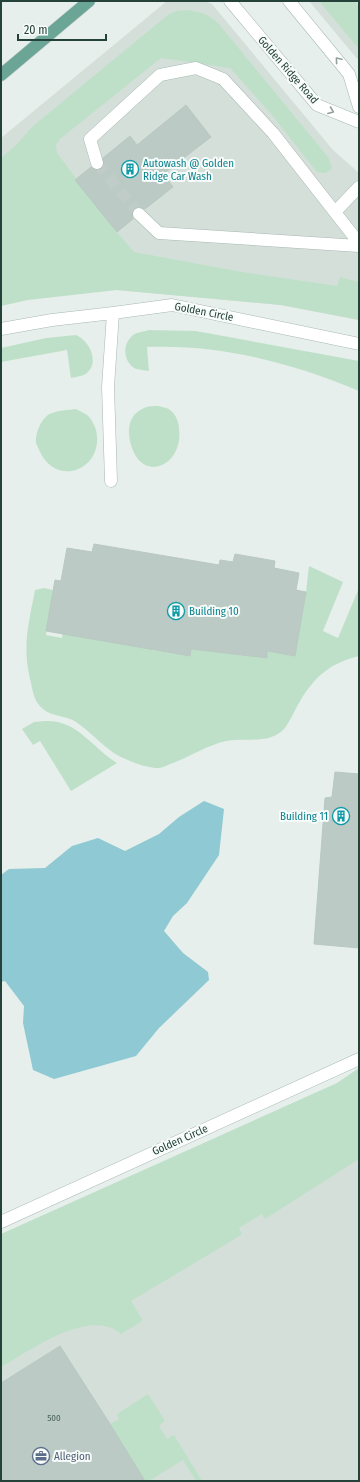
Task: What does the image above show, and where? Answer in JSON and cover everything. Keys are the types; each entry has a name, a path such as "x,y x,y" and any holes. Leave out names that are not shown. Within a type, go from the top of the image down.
{"main road":[{"path":"1,75 89,1"}],"street":[{"name":"Golden Ridge Road","path":"230,1 317,105 359,122"},
{"path":"289,1 350,74 359,107"},
{"path":"97,163 90,139 160,75 196,68 222,79 273,133 359,244"},
{"path":"335,212 359,187"},
{"path":"139,214 159,233 359,244"},
{"name":"Golden Circle","path":"1,329 52,320 113,314 172,305 359,344"},
{"path":"111,481 108,387 113,314"},
{"name":"Golden Circle","path":"1,1222 359,1059"}],"shaded area":[{"path":"167,1 205,1 212,4 333,150 359,173 359,320 281,305 117,290 1,166 1,138"},
{"path":"309,1 359,1 359,61"},
{"path":"359,1138 359,1481 1,1481 1,1321"}],"green space":[{"path":"319,1 354,1 359,7 359,49"},
{"path":"188,10 205,14 219,24 328,157 332,168 325,173 316,171 272,115 230,68 161,58 60,139 56,145 57,153 134,252 242,272 337,286 340,277 359,282 359,320 281,305 117,290 28,300 1,306 1,158 16,145 33,126 169,14 177,11"},
{"path":"149,330 196,331 359,361 359,391 308,372 256,357 202,349 147,347 149,371 136,369 131,365 126,357 126,345 133,335"},
{"path":"76,335 89,346 93,357 91,368 87,373 81,376 71,378 67,350 1,362 1,348 46,338"},
{"path":"159,406 169,409 178,421 179,442 175,453 168,461 160,466 151,467 143,463 135,455 130,441 129,426 135,414 139,411 147,407"},
{"path":"76,409 88,416 93,422 96,430 97,443 94,455 87,463 78,469 68,471 58,470 48,463 40,452 36,443 38,430 42,421 48,415 58,411"},
{"path":"309,566 343,582 323,631 338,638 359,588 359,656 331,667 324,672 305,694 284,729 278,734 264,739 226,741 206,748 164,767 154,768 127,760 115,754 76,722 47,712 35,699 28,667 26,645 35,590 44,588 53,590 46,635 62,638 63,630 90,638 127,645 153,643 152,650 190,656 191,649 216,652 218,643 295,656"},
{"path":"34,722 58,722 74,729 117,763 71,791 40,741 33,745 22,729"},
{"path":"359,1068 359,1159 265,1219 262,1214 239,1228 242,1234 131,1301 142,1319 141,1322 121,1334 112,1328 98,1325 84,1326 54,1337 1,1367 1,1234 337,1083"},
{"path":"148,1394 165,1421 159,1426 167,1439 174,1435 202,1481 196,1481 183,1460 149,1481 145,1481 110,1424 119,1419 117,1414"}],"water":[{"path":"204,801 224,809 219,855 187,903 173,916 164,931 183,953 208,972 209,980 159,1028 136,1056 54,1079 33,1070 23,1023 24,1006 5,981 1,982 1,875 9,869 45,868 72,846 98,838 125,851 159,834 179,817"}],"building":[{"name":"Autowash @ Golden Ridge Car Wash","path":"186,105 211,137 163,174 173,187 145,209 140,207 134,209 132,213 133,219 117,232 75,180 91,167 96,170 102,168 104,164 103,158 130,136 137,145"},
{"name":"Building 10","path":"94,544 219,565 220,560 233,562 235,554 275,561 274,568 299,573 296,590 306,592 295,656 267,651 267,658 191,649 190,656 46,631 55,580 61,581 67,548 92,552"},
{"name":"Building 11","path":"335,772 359,774 359,948 314,944 325,798 332,797"},
{"path":"60,1346 145,1481 1,1481 1,1383"}],"tunnel":[{"path":"97,163 139,214"}],"place":[{"name":"Autowash @ Golden Ridge Car Wash","path":"130,169"},
{"name":"Building 10","path":"176,611"},
{"name":"Building 11","path":"341,816"},
{"name":"Allegion","path":"41,1456"}]}
